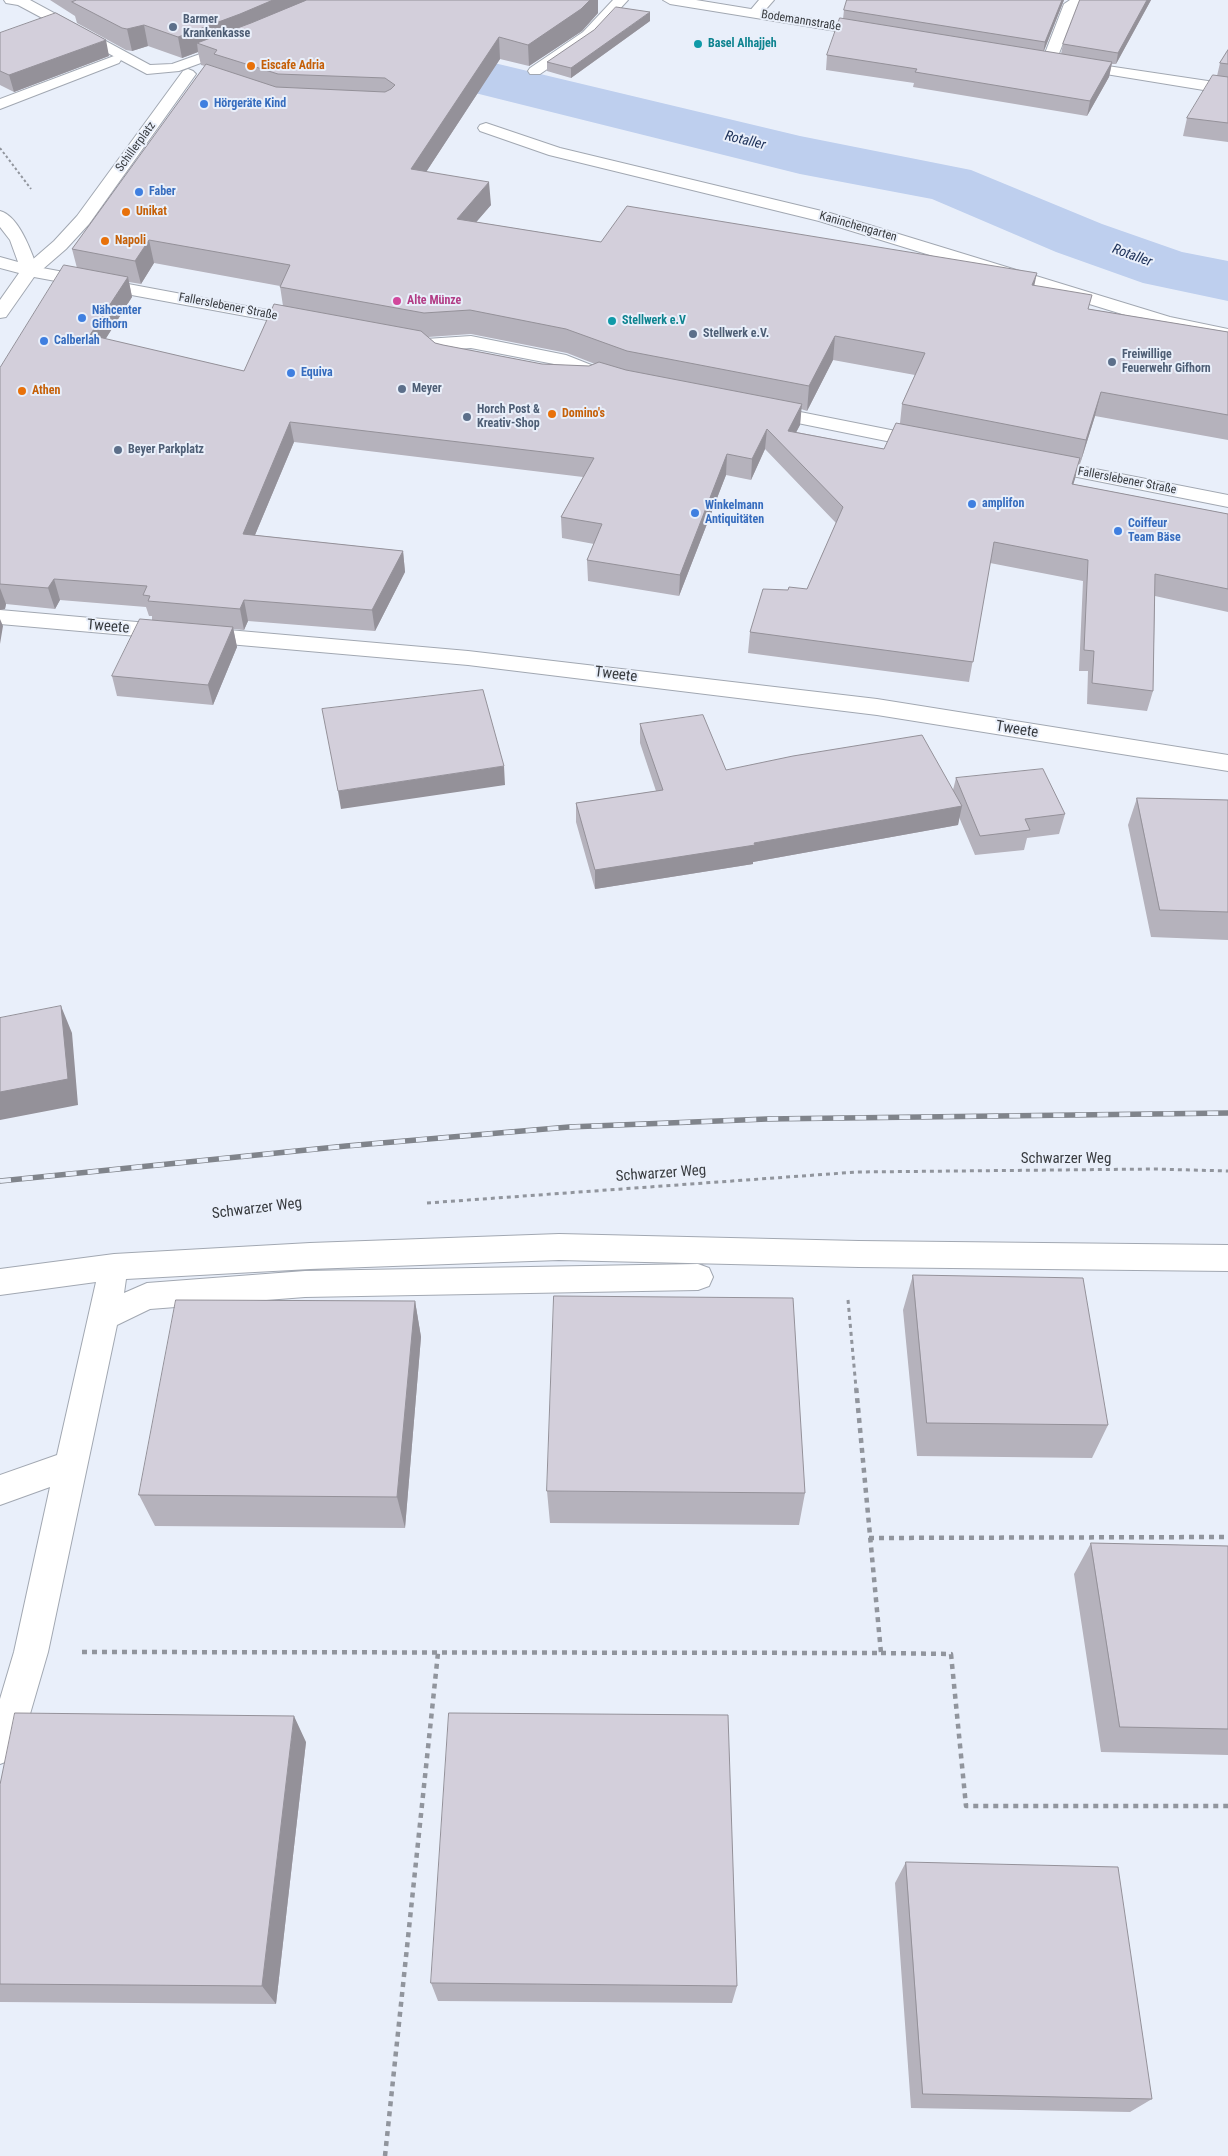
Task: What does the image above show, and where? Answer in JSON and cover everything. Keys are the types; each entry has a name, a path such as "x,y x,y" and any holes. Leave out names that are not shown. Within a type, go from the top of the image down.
{"street":[{"path":"12,0 21,2 147,70 181,71 206,79"},
{"path":"535,71 588,34 621,0"},
{"name":"Bodemannstraße","path":"670,0 892,36"},
{"path":"755,14 766,0"},
{"path":"1110,0 1072,2 1044,60 1228,89"},
{"path":"181,71 249,40"},
{"path":"0,104 114,60"},
{"name":"Schillerplatz","path":"0,313 30,271 60,245 83,220 181,71"},
{"name":"Kaninchengarten","path":"486,128 555,152 824,217 1159,320 1228,334"},
{"path":"0,216 18,239 30,271"},
{"path":"56,228 83,220"},
{"path":"0,262 30,271"},
{"name":"Fallerslebener Straße","path":"30,271 327,326"},
{"path":"383,337 426,345 471,342 518,350 559,359 620,381 561,378"},
{"path":"426,345 445,358 462,361"},
{"path":"743,407 947,447"},
{"name":"Fallerslebener Straße","path":"1025,462 1228,501"},
{"name":"Tweete","path":"0,617 488,660 877,707 1228,763"},
{"path":"0,1282 114,1267 310,1256 559,1247 859,1254 1228,1258"},
{"path":"0,1746 8,1732 31,1652 114,1267"},
{"path":"103,1317 147,1296 305,1284 698,1277"},
{"path":"0,1490 71,1465"}],"path":[{"name":"Schwarzer Weg","path":"422,1204 857,1172 1155,1169 1228,1171"},
{"path":"847,1290 881,1653"},
{"path":"869,1538 1228,1537"},
{"path":"31,1652 951,1654 966,1806 1228,1806"},
{"path":"385,2156 438,1653"}],"green space":[{"path":"420,69 484,70 727,129 875,159 991,186 1140,246 1201,261 1228,262 1228,295 1136,275 925,189 722,151 518,100"}],"building":[{"path":"77,0 273,0 178,37 144,25 127,29 122,28 72,2"},
{"path":"307,0 590,0 581,9 528,45 499,37 411,169 489,182 457,219 601,242 627,206 1037,273 1032,285 1092,295 1088,309 1228,332 1228,415 1101,392 1086,440 902,404 925,353 835,336 809,386 627,351 566,329 470,310 424,313 280,287 290,265 149,240 135,261 72,249 206,64 276,87 385,92 395,85 385,78 278,74 214,54 217,50 197,43"},
{"path":"847,0 1062,0 1045,42 844,10"},
{"path":"1080,0 1147,0 1118,53 1063,44"},
{"path":"616,7 650,12 571,68 547,62 594,30"},
{"path":"56,13 106,40 9,75 0,71 0,33"},
{"path":"840,18 1112,62 1090,101 915,72 917,69 827,55"},
{"path":"1228,50 1228,64 1220,63"},
{"path":"1213,75 1228,77 1228,123 1187,118"},
{"path":"64,265 128,277 90,335 244,371 274,304 421,331 435,343 542,364 589,366 599,362 626,370 802,404 788,431 884,449 896,423 1080,458 1072,484 1228,514 1228,589 1155,574 1153,691 1092,683 1094,651 1084,650 1088,560 994,542 973,662 750,632 763,589 788,590 789,587 807,589 843,507 767,429 752,459 727,454 680,575 587,560 602,524 561,517 594,458 290,422 243,534 403,551 372,610 244,600 240,609 148,601 150,596 143,595 147,586 54,579 48,588 0,584 0,368"},
{"path":"140,619 233,627 208,685 112,676"},
{"path":"483,690 504,766 338,791 322,709"},
{"path":"703,715 726,770 793,756 922,735 962,806 754,843 755,845 595,870 576,803 663,790 640,724"},
{"path":"1043,769 1065,814 1025,819 1030,830 980,836 956,778"},
{"path":"1137,798 1228,800 1228,912 1160,910"},
{"path":"61,1006 68,1079 0,1092 0,1018"},
{"path":"913,1275 1083,1278 1108,1425 927,1423"},
{"path":"554,1296 793,1298 805,1493 547,1491"},
{"path":"176,1300 415,1301 397,1497 139,1495"},
{"path":"1091,1543 1228,1546 1228,1729 1120,1727"},
{"path":"15,1713 294,1716 262,1986 0,1984 0,1785"},
{"path":"449,1713 728,1715 737,1986 431,1983"},
{"path":"906,1862 1118,1867 1152,2099 923,2094"}],"waterway":[{"name":"Rotaller","path":"262,0 332,32 472,75 800,155 949,183 1079,238 1167,269 1228,281"}],"railway":[{"path":"0,1181 346,1146 569,1127 767,1119 1228,1113"}],"place":[{"name":"Barmer Krankenkasse","path":"173,27"},
{"name":"Basel Alhajjeh","path":"698,44"},
{"name":"Eiscafe Adria","path":"251,66"},
{"name":"Hörgeräte Kind","path":"204,104"},
{"name":"Faber","path":"139,192"},
{"name":"Unikat","path":"126,212"},
{"name":"Napoli","path":"105,241"},
{"name":"Alte Münze","path":"397,301"},
{"name":"Nähcenter Gifhorn","path":"82,318"},
{"name":"Stellwerk e.V","path":"612,321"},
{"name":"Stellwerk e.V.","path":"693,334"},
{"name":"Calberlah","path":"44,341"},
{"name":"Freiwillige Feuerwehr Gifhorn","path":"1112,362"},
{"name":"Equiva","path":"291,373"},
{"name":"Meyer","path":"402,389"},
{"name":"Athen","path":"22,391"},
{"name":"Domino's","path":"552,414"},
{"name":"Horch Post & Kreativ-Shop","path":"467,417"},
{"name":"Beyer Parkplatz","path":"118,450"},
{"name":"amplifon","path":"972,504"},
{"name":"Winkelmann Antiquitäten","path":"695,513"},
{"name":"Coiffeur Team Bäse","path":"1118,531"}]}
